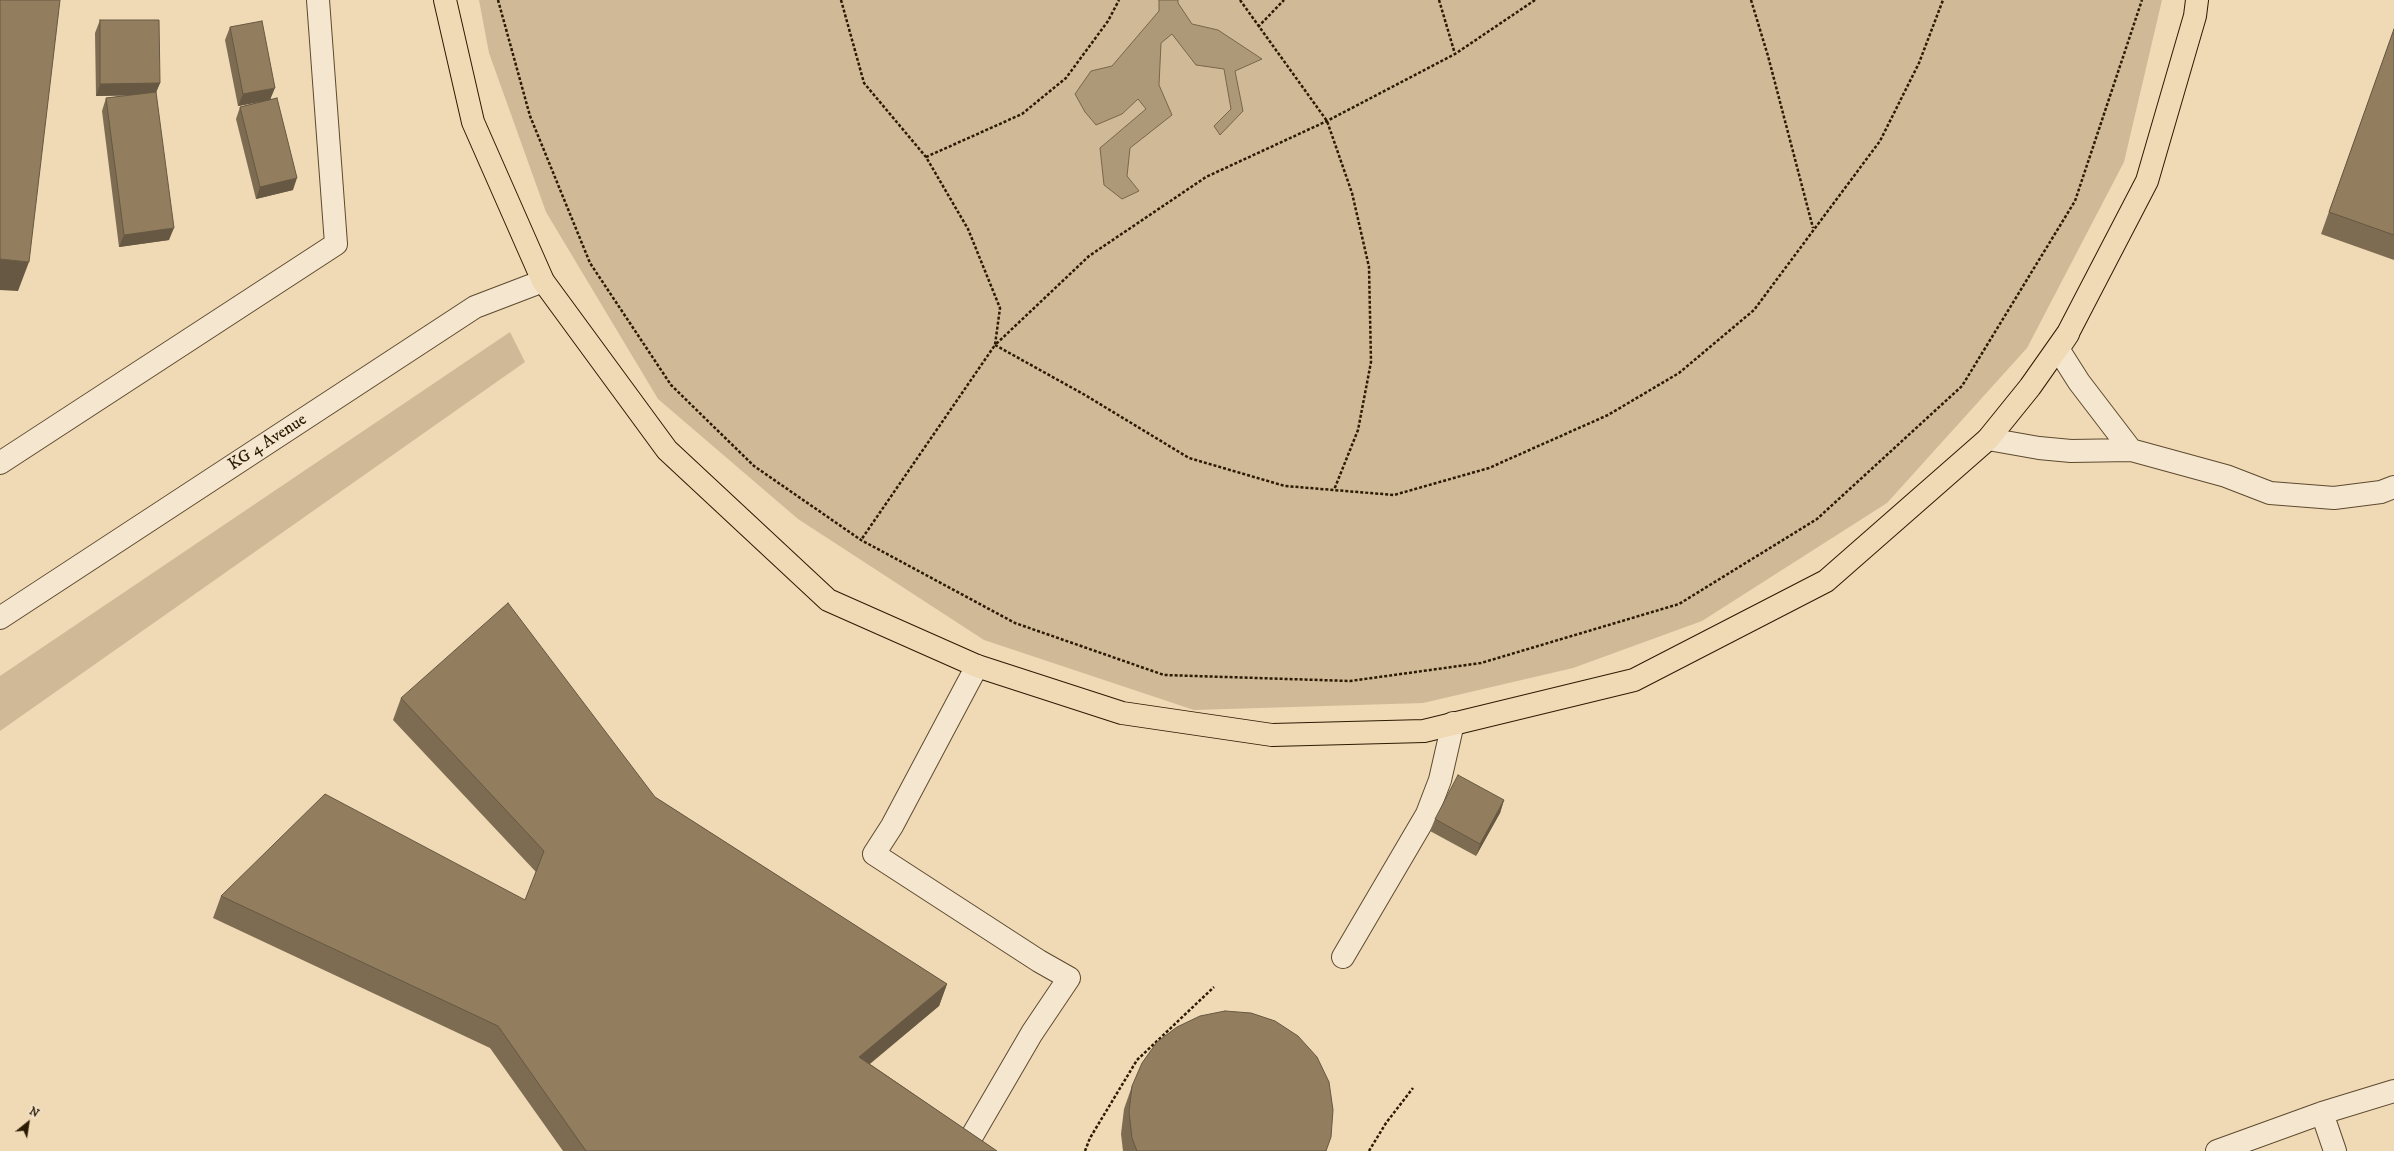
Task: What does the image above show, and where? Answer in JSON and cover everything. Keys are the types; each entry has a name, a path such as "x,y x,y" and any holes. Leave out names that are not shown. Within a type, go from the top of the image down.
{"main road":[{"path":"445,0 473,122 543,281 667,450 828,600 977,666 1122,713 1272,735 1424,731 1634,680 1826,581 1988,439 2030,387 2068,333 2147,181 2197,5"}],"street":[{"path":"0,463 336,244 318,0"},
{"name":"KG 4 Avenue","path":"1,613 476,307 543,281"},
{"path":"2068,333 2058,349 2079,382 2131,450"},
{"path":"1988,439 2039,448 2071,451 2131,450 2226,476 2270,493 2334,498 2381,492 2394,487"},
{"path":"972,1136 1032,1033 1070,978 1039,961 874,854 892,826 977,666"},
{"path":"1343,957 1427,814 1440,780 1453,724"},
{"path":"2218,1151 2322,1113 2394,1091"},
{"path":"2322,1113 2335,1151"}],"path":[{"path":"498,0 530,116 590,263 671,384 754,466 861,540 1015,623 1164,676 1350,682 1481,663 1679,604 1818,519 1962,386 2075,201 2142,0"},
{"path":"841,0 864,83 926,157 968,229 1000,308 995,345"},
{"path":"926,157 1022,114 1066,78 1108,21 1119,0"},
{"path":"1240,0 1327,121 1352,193 1369,267 1371,362 1358,430 1334,490"},
{"path":"1258,27 1284,0"},
{"path":"1439,0 1455,54"},
{"path":"861,540 995,345 1089,256 1206,177 1327,121 1455,54 1535,0"},
{"path":"1751,0 1768,56 1814,228"},
{"path":"995,345 1085,395 1189,458 1285,486 1394,495 1489,468 1608,415 1679,373 1754,310 1880,141 1919,63 1943,0"},
{"path":"1085,1151 1090,1138 1137,1060 1214,987"},
{"path":"1369,1151 1386,1123 1413,1088"}],"shaded area":[{"path":"479,0 2162,0 2124,162 2027,348 1887,503 1702,621 1573,668 1423,703 1194,710 984,640 798,519 658,399 546,212 489,53"},
{"path":"1159,0 1178,0 1178,3 1192,24 1218,30 1262,59 1235,71 1243,111 1220,135 1214,126 1231,109 1224,69 1196,65 1172,34 1161,43 1159,85 1172,115 1130,148 1127,176 1139,191 1122,199 1104,185 1100,148 1146,109 1138,99 1122,114 1096,125 1085,112 1075,94 1091,71 1112,66 1159,11"},
{"path":"510,332 525,362 0,731 0,676"}],"building":[{"path":"0,0 60,0 29,262 0,259"},
{"path":"100,20 159,20 160,83 100,84"},
{"path":"262,21 275,88 243,94 230,27"},
{"path":"2394,29 2394,235 2329,212"},
{"path":"156,92 174,228 124,235 106,98"},
{"path":"277,98 297,178 260,187 240,107"},
{"path":"508,603 655,797 947,984 859,1057 997,1151 586,1151 498,1026 221,896 325,794 525,900 544,851 401,698"},
{"path":"1458,775 1504,800 1480,844 1435,819"},
{"path":"1225,1011 1251,1013 1275,1021 1298,1036 1317,1057 1329,1082 1333,1110 1331,1137 1326,1151 1137,1151 1132,1138 1129,1112 1132,1086 1142,1063 1157,1042 1177,1027 1200,1016"}]}
